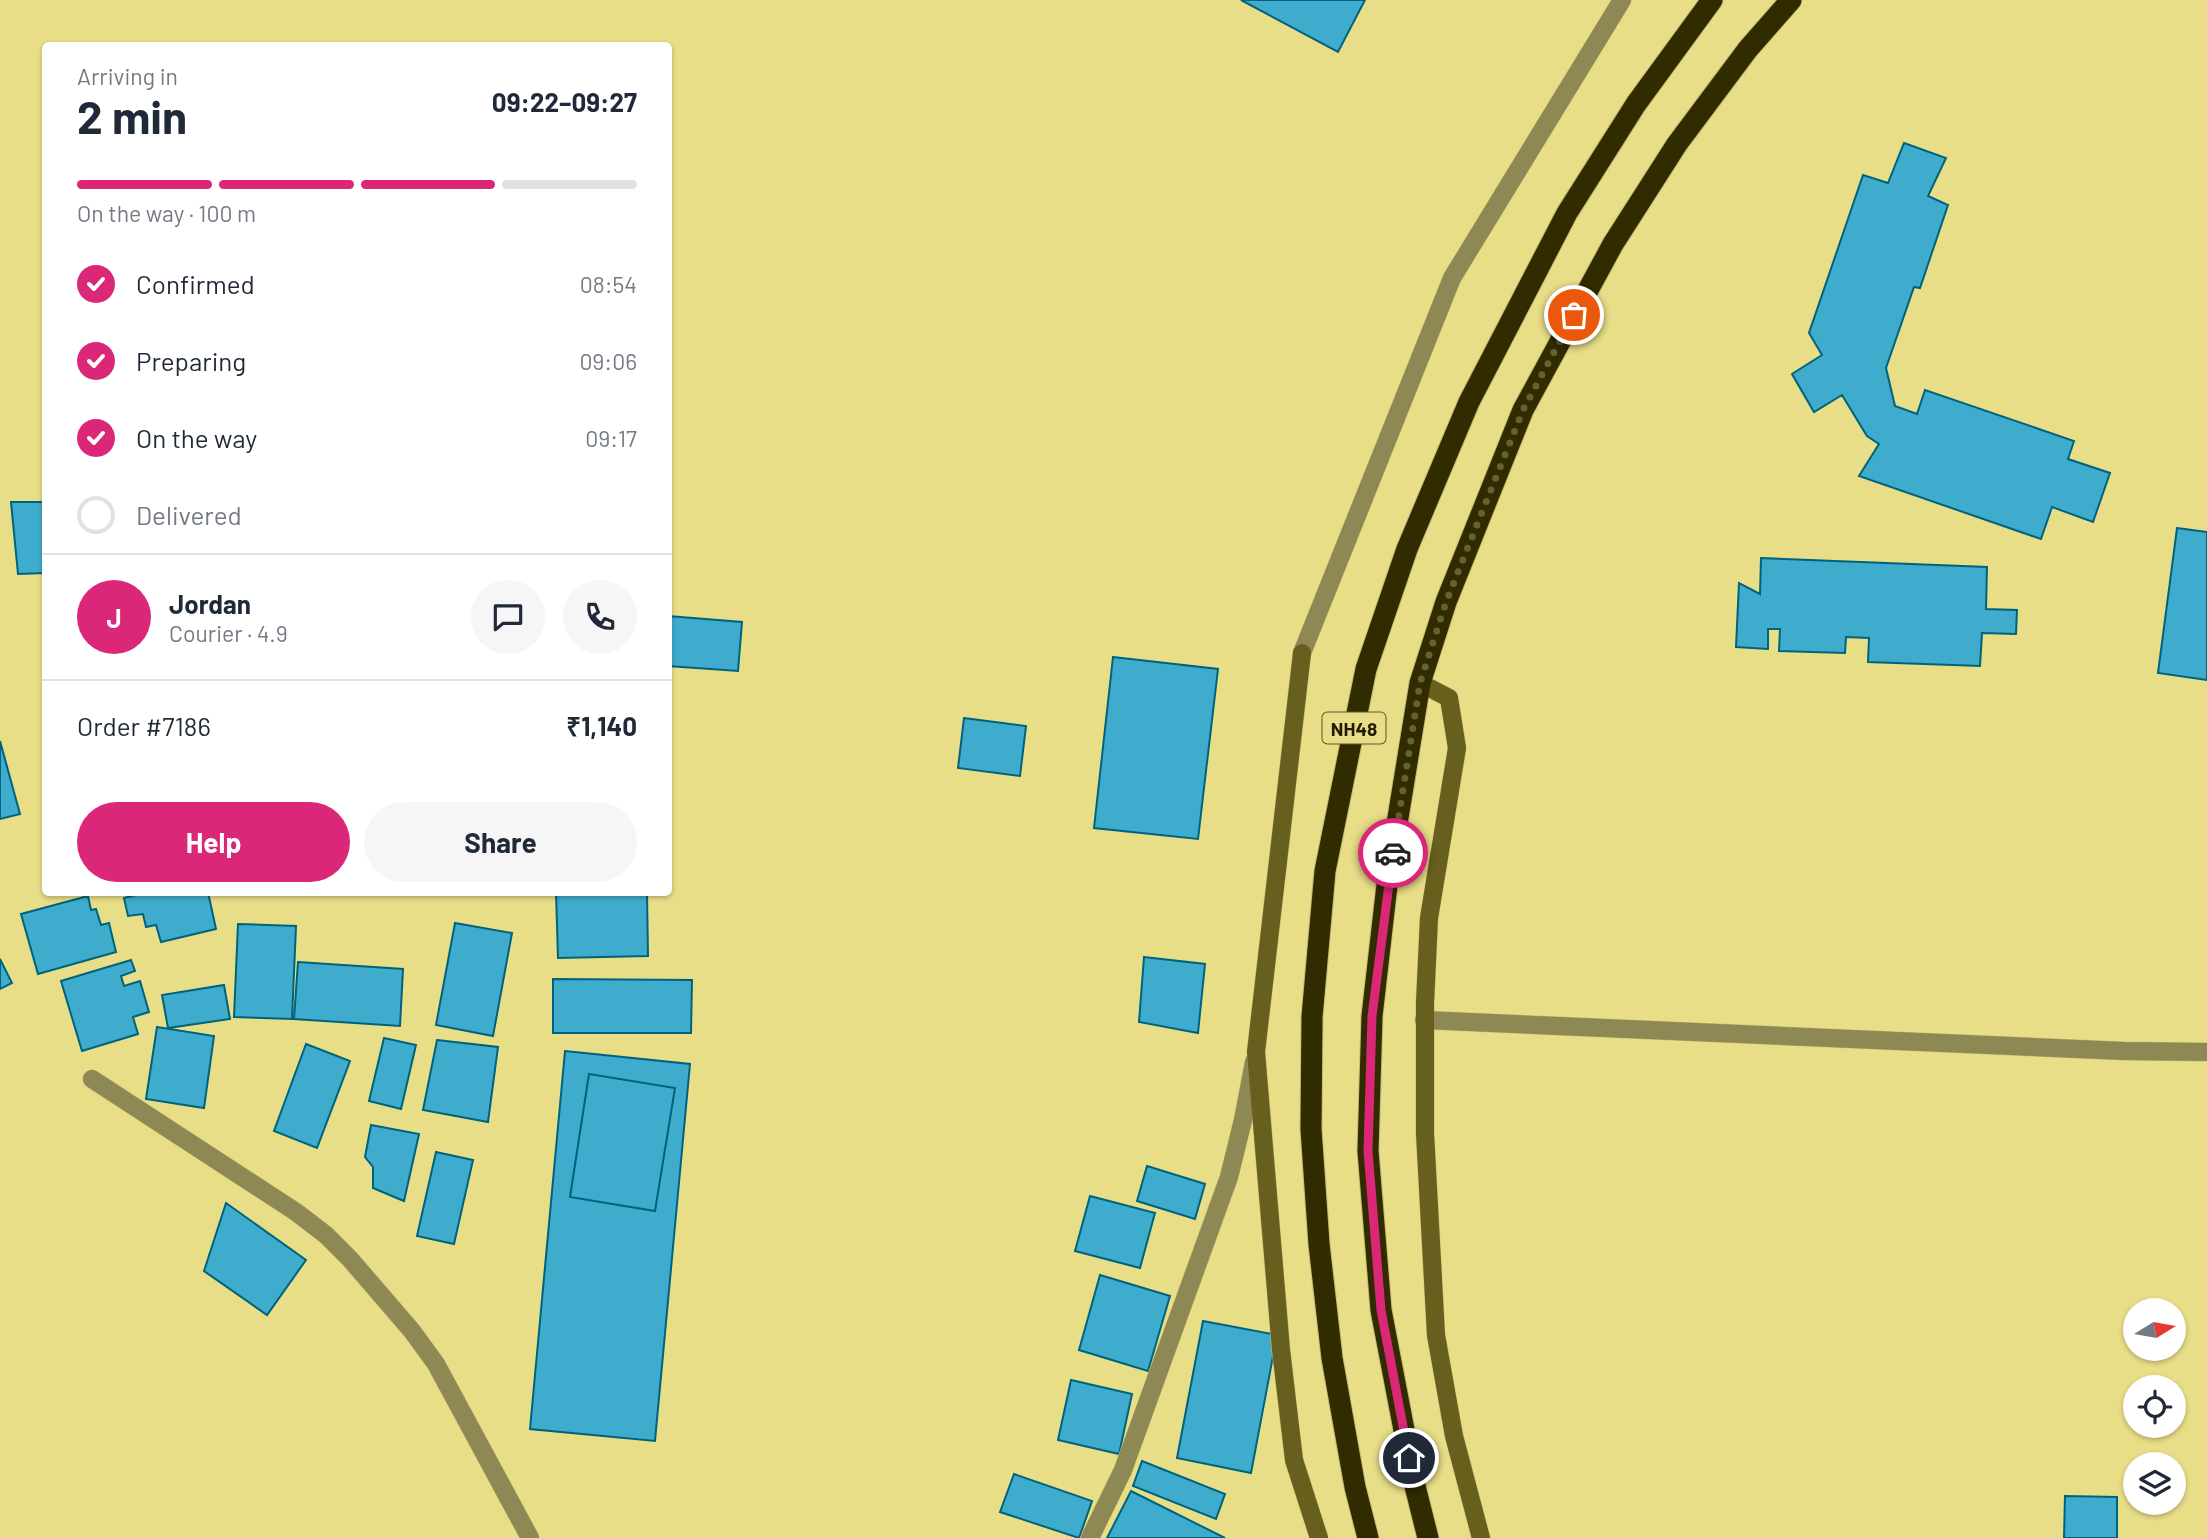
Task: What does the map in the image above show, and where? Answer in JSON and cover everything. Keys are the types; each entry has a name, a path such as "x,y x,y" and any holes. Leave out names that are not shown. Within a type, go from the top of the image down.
{"highway":[{"name":"NH48","path":"1368,1538 1355,1488 1332,1358 1319,1244 1311,1129 1312,1017 1325,871 1366,669 1407,549 1469,402 1567,213 1636,104 1712,0"},
{"name":"NH48","path":"1427,1538 1413,1482 1381,1310 1368,1151 1374,1003 1387,885 1420,683 1446,602 1523,410 1600,268 1677,144 1748,49 1791,0"}],"street":[{"path":"1090,1538 1123,1470 1229,1177 1243,1120 1256,1052 1301,653 1452,278 1622,0"},
{"path":"1420,683 1449,698 1457,748 1429,918 1424,1020 1425,1133 1436,1335 1454,1436 1481,1538"},
{"path":"1424,1020 2124,1051 2207,1052"},
{"path":"1256,1052 1281,1350 1294,1460 1319,1538"},
{"path":"92,1079 296,1212 326,1235 350,1259 412,1331 436,1364 530,1538"}],"building":[{"path":"1241,0 1365,0 1338,52"},
{"path":"1904,143 1946,158 1928,196 1948,205 1920,288 1914,287 1886,368 1895,406 1917,414 1925,390 2074,441 2068,459 2110,473 2093,522 2052,507 2041,539 1859,476 1879,444 1867,436 1842,395 1814,412 1792,374 1822,355 1809,333 1863,175 1888,183"},
{"path":"11,502 42,502 42,573 18,574"},
{"path":"2177,528 2207,532 2207,680 2158,673"},
{"path":"1761,558 1987,567 1986,609 2017,610 2016,634 1982,633 1980,666 1868,662 1869,638 1846,637 1845,653 1779,651 1780,629 1768,629 1768,649 1736,647 1739,583 1760,594"},
{"path":"672,616 742,622 738,671 672,666"},
{"path":"1113,657 1218,669 1198,839 1094,828"},
{"path":"964,718 1026,726 1020,776 958,768"},
{"path":"0,741 20,814 0,819"},
{"path":"88,896 91,910 96,909 101,925 109,923 116,952 38,974 21,914"},
{"path":"209,896 216,929 161,942 156,925 146,927 143,914 128,916 124,898"},
{"path":"556,896 647,896 648,956 558,958"},
{"path":"455,923 512,933 493,1036 436,1025"},
{"path":"238,924 296,926 292,1019 234,1017"},
{"path":"1144,957 1205,964 1198,1033 1139,1022"},
{"path":"0,959 12,983 0,989"},
{"path":"131,960 135,971 121,976 124,986 140,981 149,1012 133,1017 138,1034 82,1051 61,981"},
{"path":"298,962 403,969 400,1026 294,1019"},
{"path":"553,979 692,980 691,1033 553,1033"},
{"path":"224,985 230,1019 168,1028 162,995"},
{"path":"157,1027 214,1036 204,1108 146,1099"},
{"path":"384,1038 416,1045 401,1109 369,1101"},
{"path":"437,1040 498,1047 488,1122 423,1110"},
{"path":"306,1044 350,1061 317,1148 274,1131"},
{"path":"565,1051 690,1064 655,1441 530,1429"},
{"path":"589,1074 675,1088 655,1211 570,1197"},
{"path":"371,1125 419,1134 404,1201 373,1188 373,1167 365,1157"},
{"path":"436,1152 473,1160 454,1244 417,1236"},
{"path":"1147,1166 1205,1184 1195,1219 1137,1201"},
{"path":"1090,1196 1155,1213 1140,1268 1075,1251"},
{"path":"226,1203 306,1260 267,1315 204,1271"},
{"path":"1100,1275 1170,1296 1148,1371 1079,1350"},
{"path":"1203,1321 1277,1335 1251,1473 1177,1458"},
{"path":"1071,1380 1132,1394 1119,1454 1058,1440"},
{"path":"1142,1461 1225,1494 1216,1519 1133,1486"},
{"path":"1014,1474 1092,1501 1079,1538 1000,1512"},
{"path":"1131,1491 1225,1538 1107,1538"},
{"path":"2065,1496 2117,1497 2117,1538 2064,1538"}],"way so far":[{"path":"1393,853 1420,683 1446,602 1523,410 1574,315"}],"route":[{"path":"1393,853 1372,1016 1368,1151 1381,1310 1409,1458"}]}
